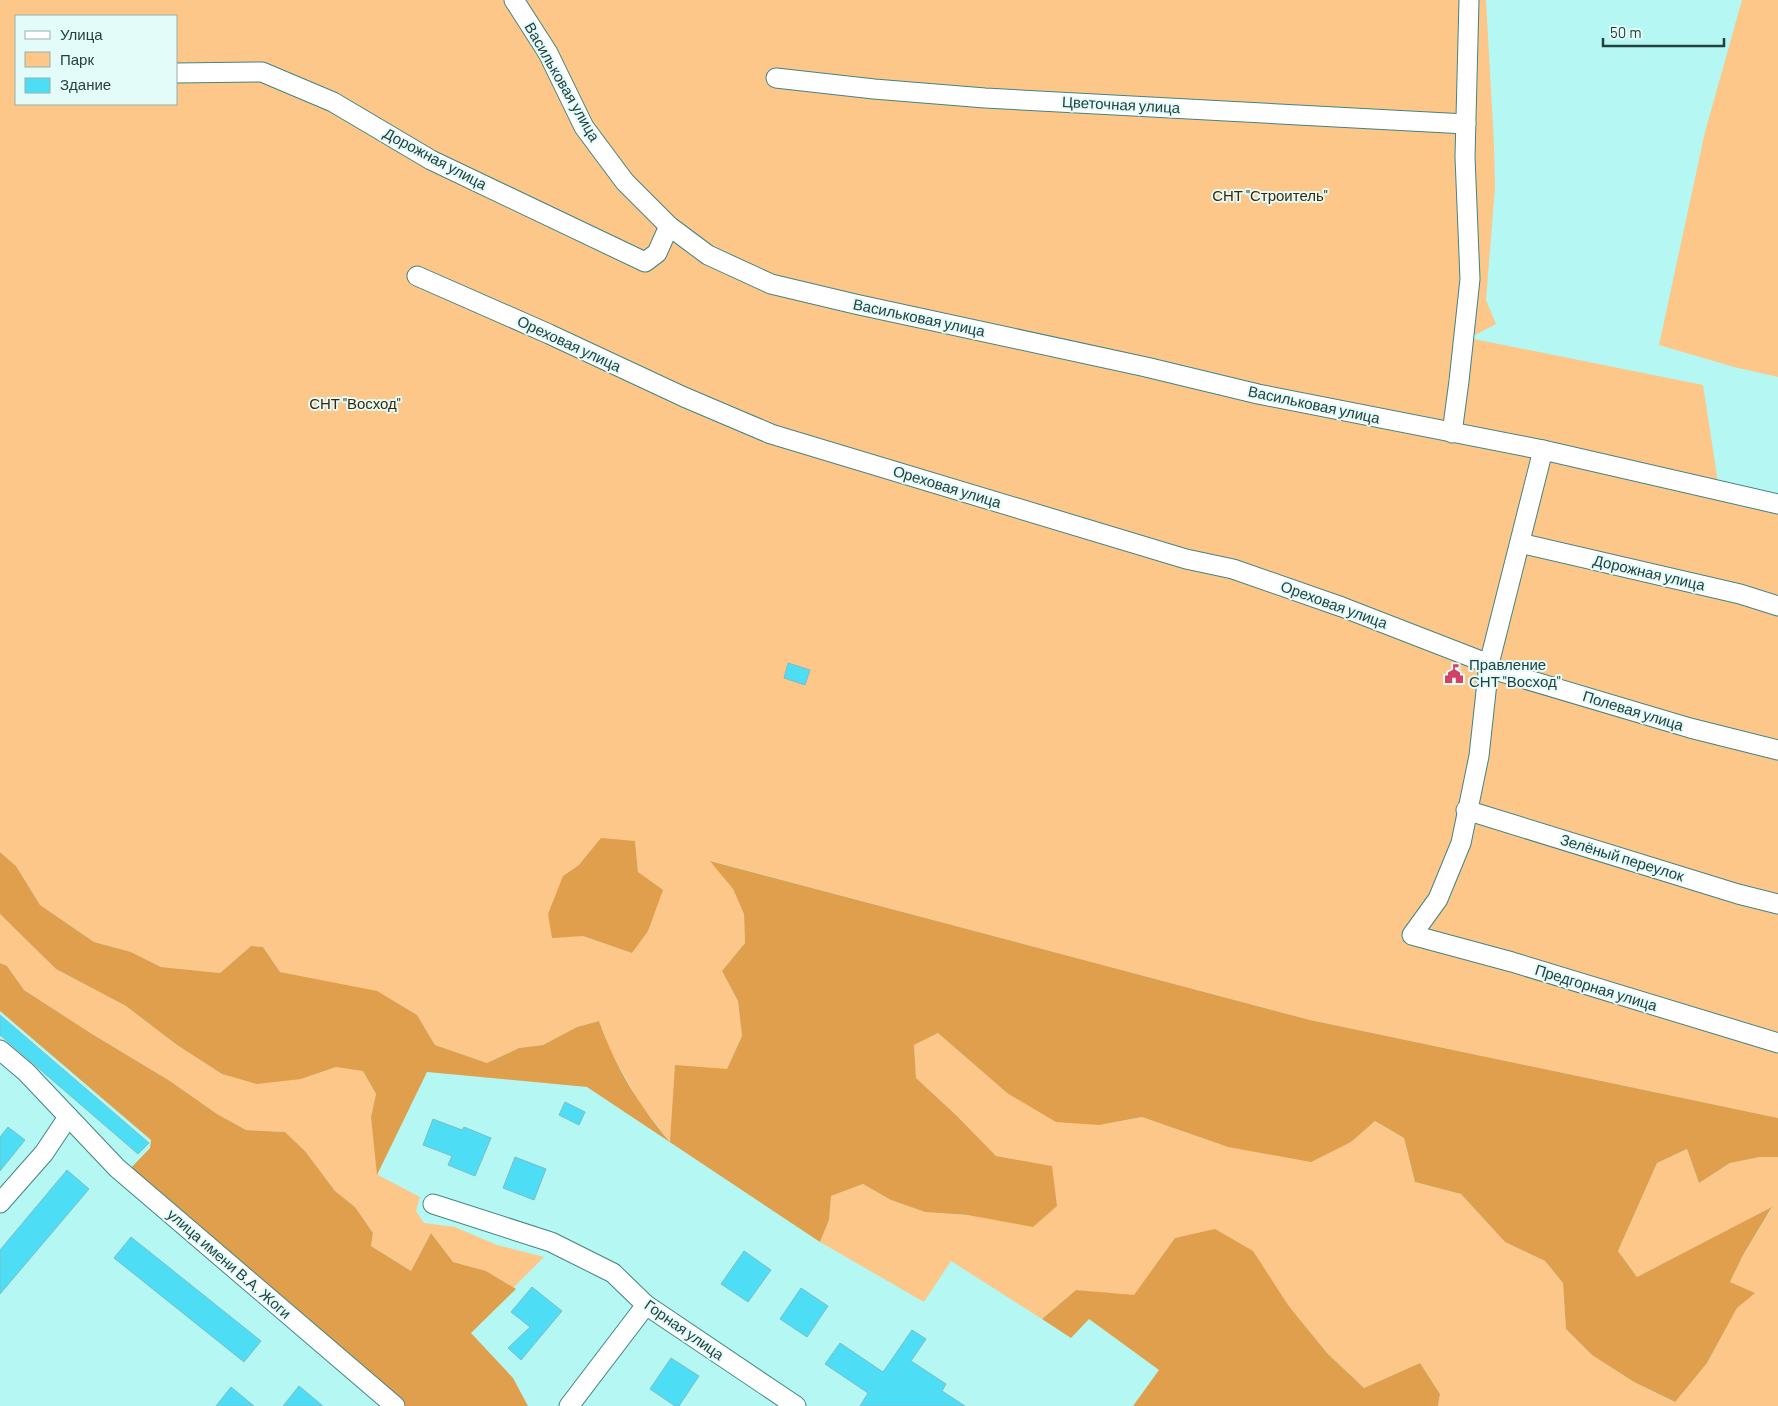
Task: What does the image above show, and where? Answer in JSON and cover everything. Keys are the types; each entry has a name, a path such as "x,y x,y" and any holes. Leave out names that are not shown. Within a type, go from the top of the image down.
{"street":[{"name":"Васильковая улица","path":"514,0 548,54 584,127 625,182 669,226 708,255 772,284 864,306 1146,367 1258,394 1543,450 1778,504"},
{"path":"1452,433 1470,279 1465,157 1469,0"},
{"name":"Дорожная улица","path":"178,73 262,72 333,102 432,160 645,262 657,253 669,226"},
{"name":"Цветочная улица","path":"776,78 874,89 985,98 1466,124"},
{"name":"Ореховая улица","path":"417,276 549,334 684,397 771,434 1186,559 1233,569 1342,607 1489,666"},
{"path":"1466,810 1478,756 1489,666 1543,450"},
{"name":"Дорожная улица","path":"1520,543 1740,594 1778,606"},
{"name":"Полевая улица","path":"1489,666 1690,728 1778,750"},
{"name":"Зелёный переулок","path":"1466,810 1738,894 1778,904"},
{"name":"Предгорная улица","path":"1466,810 1461,843 1438,899 1412,935 1512,962 1778,1043"},
{"name":"улица имени В.А. Жоги","path":"0,1050 26,1072 117,1168 395,1406"},
{"path":"0,1203 44,1153 68,1117"},
{"name":"Горная улица","path":"432,1204 551,1242 613,1273 646,1305 796,1406"},
{"path":"569,1406 646,1305"}],"green space":[{"name":"СНТ \"Восход\"","path":"0,0 1469,0 1464,337 1703,385 1719,489 1778,504 1778,1118 1310,1020 711,861 733,889 744,914 745,943 722,971 738,1001 742,1036 727,1069 671,1143 640,1104 611,1052 599,1021 577,1027 543,1045 519,1048 487,1063 435,1045 417,1015 377,992 280,972 263,947 251,946 220,973 161,967 131,952 94,942 40,905 16,866 0,852","holes":["635,841 638,872 632,953 583,936 563,876 579,865"]},
{"path":"1472,0 1486,0 1495,187 1486,300 1496,324 1475,335 1469,333"},
{"path":"1742,0 1778,0 1778,377 1734,367 1659,345 1705,132"},
{"path":"0,914 56,969 126,1006 177,1045 222,1074 301,1079 336,1067 363,1070 376,1094 371,1117 378,1175 420,1197 416,1211 424,1223 455,1227 497,1245 544,1257 513,1288 486,1271 453,1262 431,1233 411,1271 371,1246 373,1233 355,1207 335,1191 305,1151 285,1132 246,1130 217,1114 170,1081 24,990 7,966 0,963"},
{"path":"938,1033 1007,1093 1099,1125 1142,1117 1228,1147 1351,1142 1375,1121 1404,1138 1415,1182 1461,1194 1505,1242 1545,1261 1563,1283 1566,1329 1592,1355 1634,1382 1674,1402 1707,1363 1737,1308 1754,1293 1730,1282 1743,1255 1772,1208 1637,1277 1618,1251 1657,1163 1687,1149 1699,1183 1730,1163 1760,1157 1778,1157 1778,1406 1438,1406 1440,1394 1420,1363 1364,1388 1327,1353 1288,1305 1175,1238 1134,1296 1076,1290 1042,1319 951,1261 924,1302 820,1242 829,1220 831,1196 863,1184 891,1200 925,1212 968,1215 1052,1166 996,1156 916,1078 914,1045"}],"shaded area":[{"path":"601,838 635,841 638,872 663,890 648,931 632,953 583,936 552,938 548,914 563,876 579,865"},
{"path":"0,852 16,866 40,905 94,942 131,952 161,967 220,973 251,946 263,947 280,972 377,991 417,1015 435,1045 487,1063 519,1048 543,1045 577,1027 599,1021 620,1070 648,1114 670,1142 675,1065 727,1069 742,1036 738,1001 722,971 745,943 744,914 733,889 710,861 1310,1020 1778,1118 1778,1157 1760,1157 1730,1163 1699,1183 1687,1149 1657,1163 1618,1251 1637,1277 1772,1207 1743,1255 1730,1282 1755,1293 1737,1308 1707,1363 1675,1402 1634,1382 1592,1355 1566,1329 1563,1283 1545,1261 1505,1242 1461,1194 1415,1182 1404,1138 1375,1121 1351,1142 1311,1162 1228,1147 1142,1117 1099,1125 1056,1122 1007,1093 938,1033 914,1045 916,1078 996,1156 1052,1166 1057,1206 1033,1227 968,1215 925,1212 891,1200 863,1184 831,1196 829,1220 820,1242 587,1087 427,1072 377,1175 371,1117 376,1094 363,1071 336,1067 301,1079 257,1084 222,1074 177,1045 126,1006 56,969 0,914"},
{"path":"0,963 7,966 24,990 170,1081 217,1114 246,1130 285,1132 305,1151 335,1191 355,1207 373,1233 371,1246 411,1271 431,1233 453,1262 486,1271 516,1289 471,1333 513,1378 528,1406 402,1406 128,1171 150,1148 151,1140 0,1011"},
{"path":"1215,1229 1253,1251 1288,1305 1327,1353 1364,1388 1420,1363 1440,1394 1438,1406 1133,1406 1159,1370 1089,1319 1071,1338 1042,1319 1076,1290 1134,1295 1175,1238"}],"building":[{"path":"788,663 810,670 805,685 784,678"},
{"path":"0,1015 149,1143 138,1154 0,1035"},
{"path":"565,1102 585,1112 579,1125 559,1115"},
{"path":"433,1119 462,1130 464,1127 491,1138 475,1176 448,1165 452,1156 423,1145"},
{"path":"8,1127 25,1140 0,1171 0,1137"},
{"path":"515,1157 546,1169 534,1200 503,1188"},
{"path":"67,1170 89,1189 0,1294 0,1250"},
{"path":"131,1237 261,1341 244,1362 114,1258"},
{"path":"744,1251 771,1270 748,1302 721,1284"},
{"path":"532,1287 562,1311 521,1360 508,1348 530,1327 511,1312"},
{"path":"801,1288 828,1306 807,1337 780,1319"},
{"path":"912,1330 926,1339 911,1361 946,1384 942,1391 965,1406 860,1406 868,1393 825,1364 840,1343 883,1372"},
{"path":"671,1358 699,1376 679,1406 675,1406 650,1389"},
{"path":"299,1386 323,1406 283,1406"},
{"path":"231,1387 254,1406 216,1406"}],"place":[{"name":"Правление СНТ \"Восход\"","path":"1454,674"}],"park label":[{"name":"СНТ \"Строитель\"","path":"1270,196"}]}
